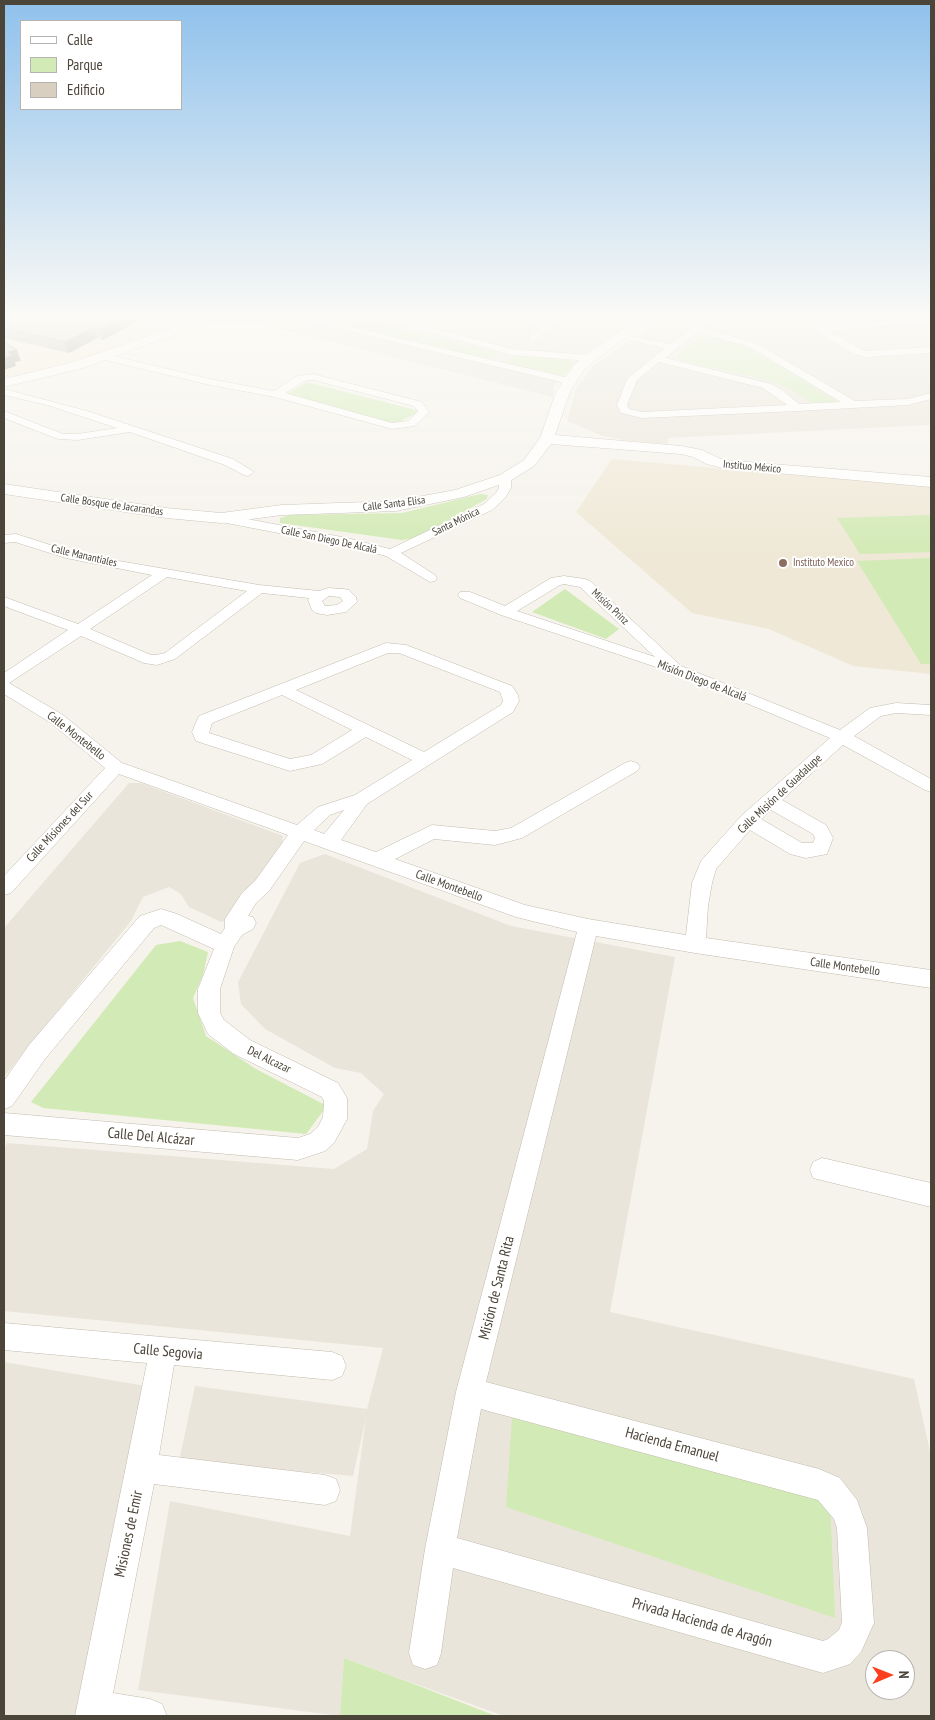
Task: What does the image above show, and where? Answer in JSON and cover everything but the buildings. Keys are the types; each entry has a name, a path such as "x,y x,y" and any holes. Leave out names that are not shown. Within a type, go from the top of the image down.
{"street":[{"path":"25,396 230,462 248,472"},
{"path":"284,396 392,426 411,424 424,412 418,404 388,396"},
{"name":"Calle Santa Elisa","path":"222,518 282,510 396,506 458,494 505,478 529,463 546,438 562,396"},
{"path":"625,396 622,408 630,413 642,415 908,402 930,396"},
{"path":"783,396 797,408"},
{"path":"839,396 854,405"},
{"path":"4,414 62,437 78,437 130,430"},
{"path":"553,418 607,443"},
{"name":"Instituo México","path":"546,438 680,450 697,453 712,462 722,464 931,482"},
{"name":"Santa Mónica","path":"391,553 488,507 501,495 505,488 505,478"},
{"name":"Calle Bosque de Jacarandas","path":"4,489 222,518"},
{"name":"Calle San Diego De Alcalá","path":"222,518 347,542 391,553 430,578"},
{"name":"Calle Manantiales","path":"4,539 16,538 83,558 259,589 320,595"},
{"path":"4,680 166,572"},
{"name":"Misión Prinz","path":"506,612 556,581 580,582 585,584 679,670"},
{"path":"4,600 149,660 170,656 259,589"},
{"name":"Misión Diego de Alcalá","path":"465,595 506,612 679,670 842,737 931,786"},
{"path":"328,842 346,822 361,800 507,708 511,701 510,694 506,689 401,648 394,647 380,650 205,720 200,732 202,737 290,765 298,765 316,760 365,730"},
{"name":"Calle Montebello","path":"4,687 58,719 116,767 523,912 588,927 695,945 931,979"},
{"path":"284,690 426,760"},
{"name":"Calle Misión de Guadalupe","path":"695,945 698,906 702,883 708,866 748,820 842,737 876,712 896,708 931,710"},
{"name":"Calle Misiones del Sur","path":"4,888 116,767"},
{"path":"377,860 432,832 495,838 516,833 631,767"},
{"name":"Del Alcazar","path":"298,1149 317,1143 326,1134 335,1119 336,1098 330,1090 242,1047 216,1027 209,1013 209,989 230,937 246,923 262,901 262,886 300,833 324,811 361,800"},
{"path":"748,820 797,849 806,851 820,849 824,838 820,830 770,801"},
{"path":"4,1099 37,1052 139,928 147,922 154,918 170,919 230,937"},
{"name":"Misión de Santa Rita","path":"425,1653 440,1549 470,1392 588,927"},
{"name":"Calle Del Alcázar","path":"4,1124 298,1149"},
{"path":"822,1170 931,1195"},
{"name":"Calle Segovia","path":"4,1336 332,1366"},
{"name":"Misiones de Emir","path":"93,1712 142,1468 163,1352"},
{"name":"Hacienda Emanuel","path":"470,1392 820,1484 838,1499 852,1528"},
{"path":"142,1468 325,1490"},
{"name":"Privada Hacienda de Aragón","path":"440,1549 823,1657 838,1652 850,1641 858,1623 852,1528"},
{"path":"93,1712 150,1716"}],"shaded area":[{"path":"574,396 931,396 931,425 667,438 668,444 623,440 603,436 567,421"},
{"name":"Instituto Mexico","path":"612,459 931,487 931,674 853,666 769,629 692,613 576,512"},
{"path":"129,783 141,783 283,836 282,844 237,916 221,922 189,907 181,894 169,887 143,897 131,921 4,1077 4,928"},
{"path":"325,854 511,926 675,957 610,1312 914,1379 931,1456 931,1716 504,1716 344,1658 340,1716 138,1690 170,1501 350,1536 366,1418 353,1476 179,1461 195,1386 367,1409 383,1348 4,1311 4,1149 7,1143 334,1169 367,1149 373,1111 384,1094 361,1073 335,1068 265,1029 241,1004 238,982 300,863"},
{"path":"4,1362 152,1387 78,1716 4,1716"}],"green space":[{"path":"290,396 363,396 420,411 396,424"},
{"path":"801,396 829,396 838,402 811,403"},
{"path":"480,494 488,495 487,499 416,538 402,540 280,523 280,518 290,515 402,513"},
{"path":"931,515 931,552 860,554 837,518"},
{"path":"931,558 931,664 921,664 857,561"},
{"path":"565,589 619,629 606,639 532,612"},
{"path":"180,941 208,952 203,975 193,998 206,1036 256,1069 327,1106 306,1134 43,1108 31,1102 156,945"},
{"path":"512,1418 830,1500 835,1618 506,1507"},
{"path":"344,1658 414,1684 496,1716 340,1716"}],"place":[{"name":"Instituto Mexico","path":"783,563"}]}
